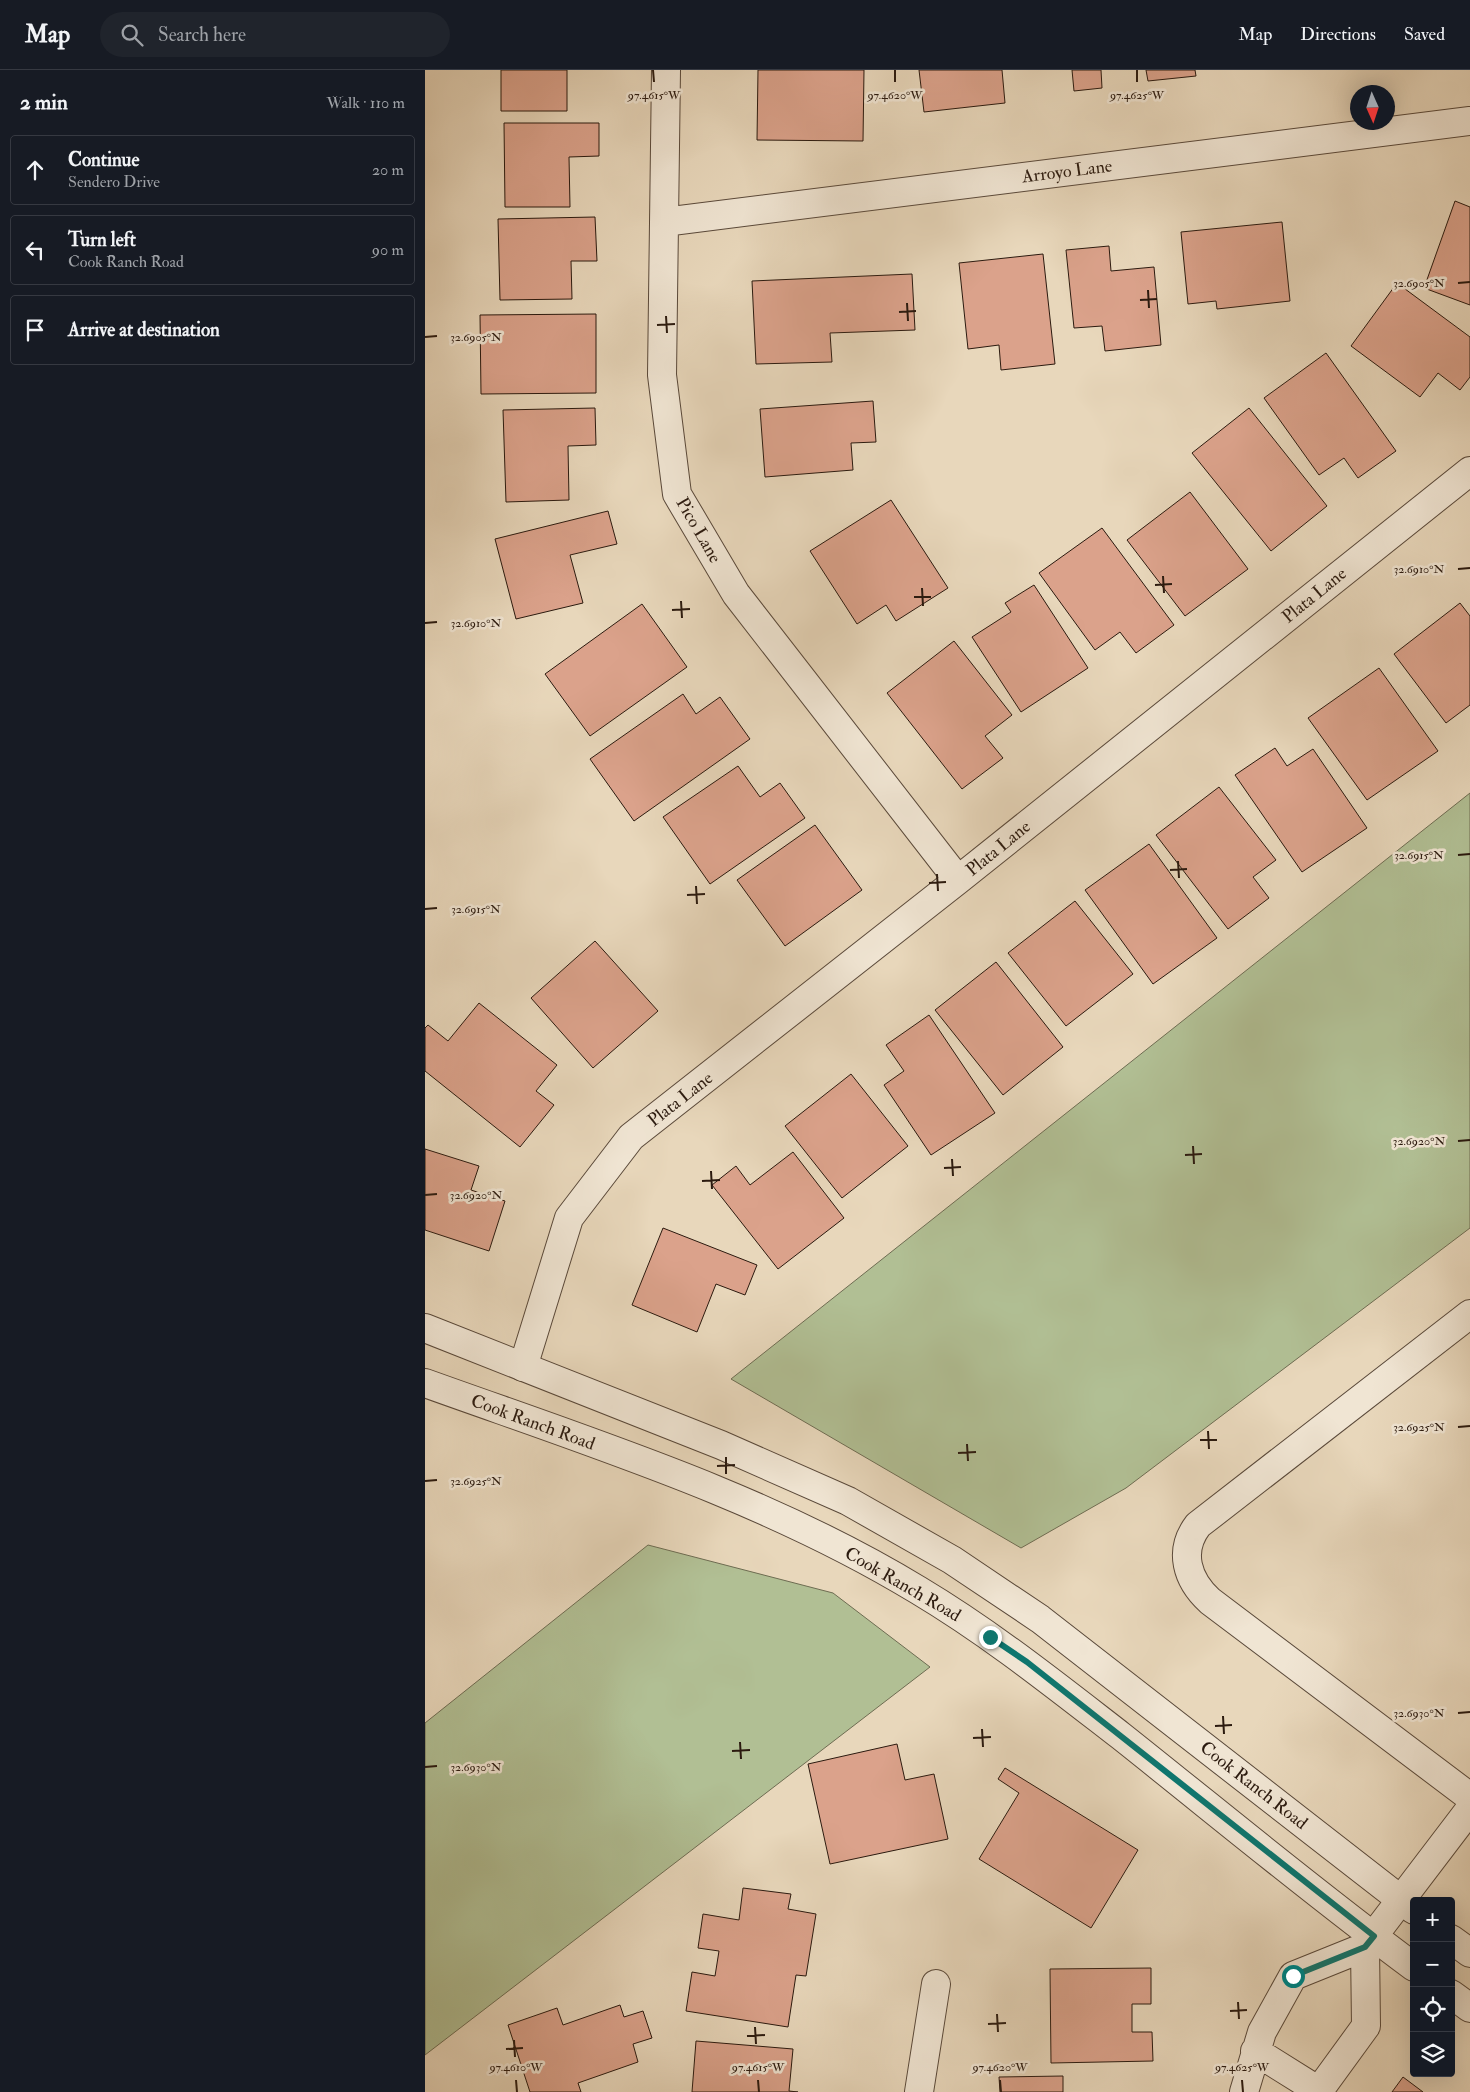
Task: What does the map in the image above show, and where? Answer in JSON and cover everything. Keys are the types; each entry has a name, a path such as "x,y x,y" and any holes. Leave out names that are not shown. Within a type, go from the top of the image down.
{"street":[{"name":"Pico Lane","path":"666,70 662,375 677,494 736,594 959,880"},
{"name":"Arroyo Lane","path":"664,222 1470,121"},
{"name":"Plata Lane","path":"523,1367 569,1218 631,1137 959,880 1470,471"},
{"path":"1470,1314 1198,1525 1189,1536 1188,1553 1189,1572 1196,1588 1210,1601 1470,1797"},
{"name":"Cook Ranch Road","path":"425,1328 777,1468 848,1501 951,1560 989,1583 1091,1657 1407,1905"},
{"name":"Cook Ranch Road","path":"425,1383 630,1457 719,1492 822,1538 915,1588 1027,1662 1369,1942 1410,1965"},
{"path":"1244,2092 1255,2051 1270,2014 1293,1976 1369,1942 1407,1905 1470,1809"},
{"path":"1455,1941 1470,1953"},
{"path":"1255,2051 1319,2091 1366,2026 1369,1942"},
{"path":"919,2092 936,1984"},
{"path":"1455,1997 1470,2008"}],"green space":[{"path":"1470,793 1470,1228 1126,1488 1021,1548 731,1379"},
{"path":"648,1545 833,1593 930,1667 425,2055 425,1723"}],"building":[{"path":"501,70 567,70 567,111 501,111"},
{"path":"758,70 864,70 863,141 757,140"},
{"path":"919,70 1002,70 1005,103 924,112"},
{"path":"1072,70 1101,70 1102,88 1074,91"},
{"path":"1146,70 1195,70 1196,76 1148,81"},
{"path":"504,123 599,123 599,156 569,157 570,207 505,207"},
{"path":"1455,201 1470,207 1470,305 1424,288"},
{"path":"595,217 597,261 571,261 572,299 500,300 498,219"},
{"path":"1282,222 1290,301 1217,309 1216,301 1188,304 1181,232"},
{"path":"1109,246 1111,271 1154,267 1161,345 1105,351 1102,326 1074,328 1066,250"},
{"path":"1043,254 1055,364 1001,370 999,345 968,349 959,263"},
{"path":"912,274 915,330 830,333 832,362 756,364 752,281"},
{"path":"1397,283 1470,337 1470,377 1460,390 1438,373 1420,397 1351,346"},
{"path":"596,314 596,393 481,394 480,315"},
{"path":"1326,353 1396,451 1358,478 1344,458 1319,475 1264,398"},
{"path":"873,401 876,442 851,443 853,470 765,477 760,409"},
{"path":"595,408 596,445 568,446 569,500 506,502 503,410"},
{"path":"1249,408 1327,506 1271,551 1192,453"},
{"path":"1190,492 1248,569 1185,616 1127,540"},
{"path":"891,500 948,588 896,621 886,605 857,624 810,551"},
{"path":"608,511 617,544 570,555 583,603 516,619 495,539"},
{"path":"1102,528 1174,625 1136,653 1120,632 1095,650 1039,573"},
{"path":"1034,585 1088,668 1021,712 972,637 1011,612 1005,603"},
{"path":"1460,603 1470,616 1470,705 1446,723 1394,654"},
{"path":"642,604 687,667 590,736 545,674"},
{"path":"954,641 1012,715 985,736 1003,758 962,789 887,693"},
{"path":"1379,668 1438,751 1367,800 1308,718"},
{"path":"683,694 696,714 720,697 750,739 634,821 590,759"},
{"path":"1275,748 1287,766 1313,749 1367,828 1302,872 1235,775"},
{"path":"738,766 760,797 780,783 805,818 710,884 663,817"},
{"path":"1219,787 1276,860 1253,877 1269,898 1228,929 1156,835"},
{"path":"815,825 862,890 785,946 737,880"},
{"path":"1149,844 1217,938 1153,984 1085,890"},
{"path":"1075,901 1133,974 1066,1026 1008,953"},
{"path":"595,941 658,1011 593,1068 531,998"},
{"path":"996,962 1063,1047 1003,1095 935,1010"},
{"path":"479,1003 557,1065 536,1091 554,1105 520,1147 425,1071 425,1028 428,1025 448,1041"},
{"path":"929,1015 995,1113 931,1155 884,1085 904,1071 886,1045"},
{"path":"851,1074 908,1146 842,1198 785,1126"},
{"path":"425,1149 479,1166 471,1190 505,1201 489,1251 425,1230"},
{"path":"793,1152 844,1218 778,1269 712,1185 736,1166 750,1185"},
{"path":"663,1228 757,1265 745,1295 716,1284 697,1332 632,1305"},
{"path":"897,1744 905,1780 934,1774 948,1839 830,1864 808,1764"},
{"path":"1005,1768 1138,1850 1091,1928 979,1859 1019,1793 998,1779"},
{"path":"743,1888 791,1894 788,1909 816,1914 806,1976 796,1975 788,2027 686,2011 692,1972 715,1976 719,1951 698,1948 703,1914 739,1920"},
{"path":"1151,1968 1151,2004 1132,2004 1132,2032 1152,2032 1153,2061 1051,2063 1050,1969"},
{"path":"620,2005 624,2017 643,2011 652,2038 633,2044 638,2062 578,2083 581,2092 530,2092 508,2025 557,2008 563,2025"},
{"path":"696,2041 793,2049 789,2091 798,2092 692,2092"},
{"path":"1063,2076 1063,2092 1000,2092 999,2077"},
{"path":"1403,2077 1423,2092 1392,2092"}],"route":[{"path":"990,1637 1027,1662 1374,1936 1365,1947 1293,1976"}]}
